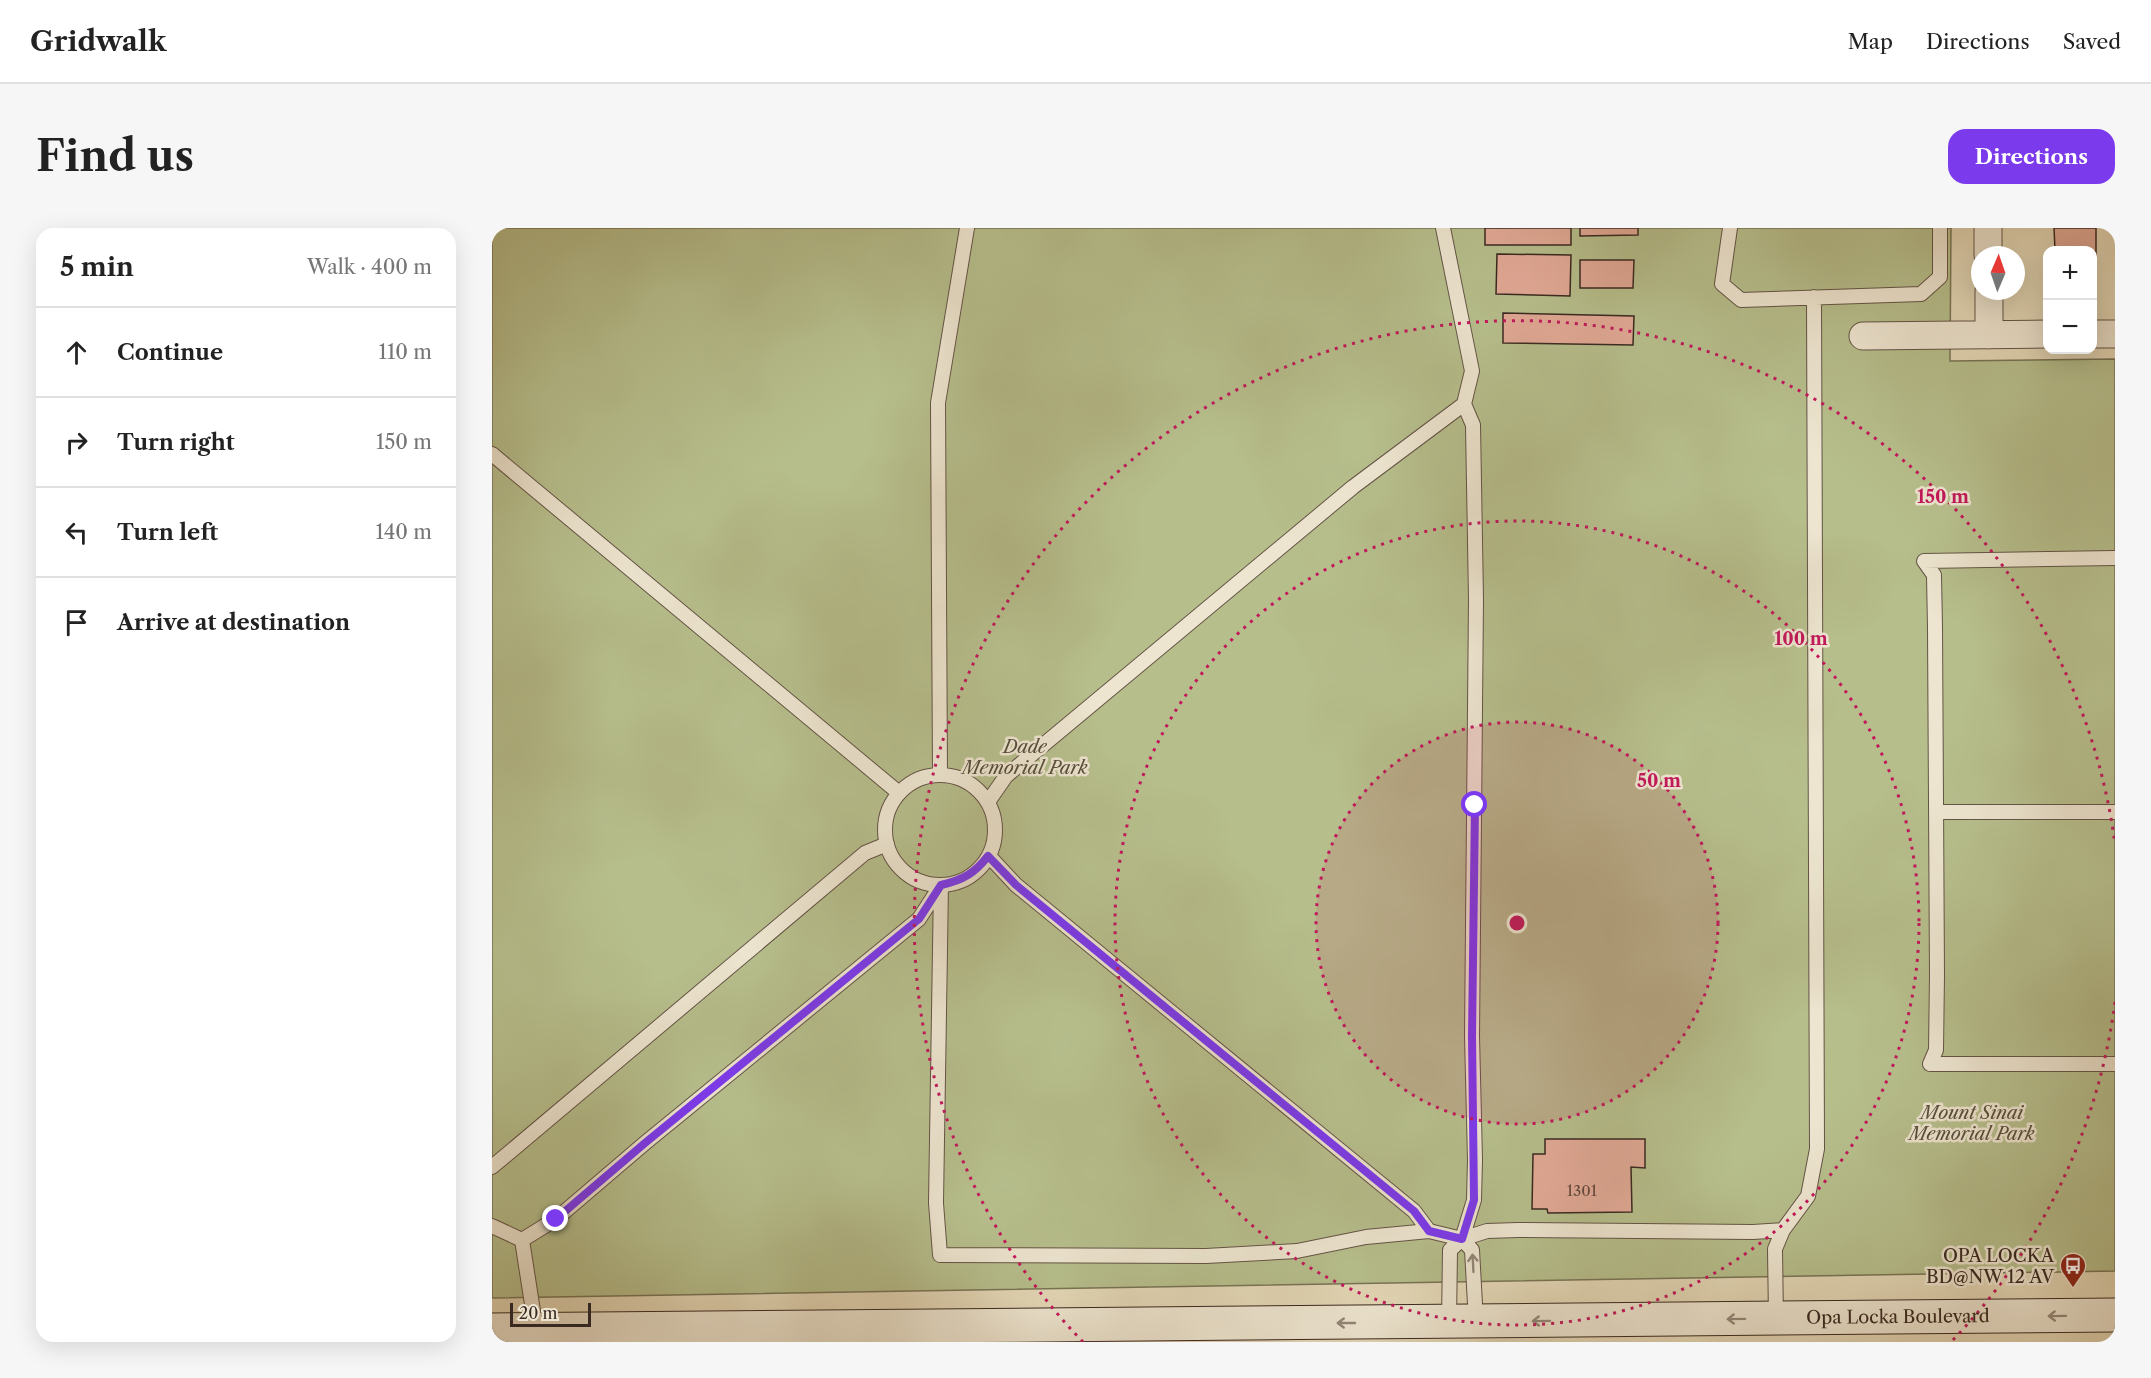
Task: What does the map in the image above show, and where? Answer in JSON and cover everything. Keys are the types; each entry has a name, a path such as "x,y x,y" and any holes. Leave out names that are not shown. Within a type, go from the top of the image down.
{"main road":[{"name":"Opa Locka Boulevard","path":"492,1330 656,1336 1776,1319 1995,1330 2115,1315"}],"street":[{"path":"1988,228 1988,246"},
{"path":"1989,300 1989,335"},
{"path":"1863,336 2043,334"},
{"path":"2097,334 2115,334"}],"lane":[{"path":"940,774 938,403 967,228"},
{"path":"1443,228 1472,371 1464,405 1473,425 1476,599 1472,1036 1475,1160 1474,1200 1462,1239"},
{"path":"1730,228 1722,284 1742,300 1921,294 1940,277 1940,228"},
{"path":"1776,1319 1775,1249 1784,1230 1808,1196 1817,1149 1814,297"},
{"path":"988,802 1006,776 1335,502 1464,405"},
{"path":"492,454 899,793"},
{"path":"2115,558 1924,561 1934,575 1937,812 1936,1050 1930,1064 2115,1064"},
{"path":"940,774 959,778 975,787 988,802 995,820 995,839 988,856 976,871 960,881 941,885 923,882 907,874 894,861 887,844 885,826 889,808 899,793 917,780 940,774"},
{"path":"1937,812 2115,812"},
{"path":"492,1167 865,853 887,844"},
{"path":"988,856 1016,885 1414,1211 1429,1231"},
{"path":"941,885 936,1203 940,1255 1206,1256 1297,1251 1365,1237 1429,1231 1462,1239 1472,1250 1462,1322"},
{"path":"522,1240 556,1219 645,1143 919,919 941,885"},
{"path":"492,1226 522,1240"},
{"path":"1462,1322 1450,1250 1462,1239 1487,1231 1753,1232 1784,1230"},
{"path":"522,1240 536,1330"}],"green space":[{"name":"Dade Memorial Park","path":"492,228 1951,228 1950,361 2115,359 2115,1271 492,1298"}],"building":[{"path":"1485,228 1571,228 1571,245 1485,245"},
{"path":"1580,228 1638,228 1638,235 1580,236"},
{"path":"2054,228 2096,228 2096,246 2055,246"},
{"path":"1497,254 1571,255 1570,296 1496,294"},
{"path":"1580,260 1634,260 1633,288 1580,288"},
{"path":"1503,313 1634,316 1633,345 1503,343"},
{"path":"1545,1139 1645,1139 1645,1168 1631,1167 1632,1212 1548,1213 1547,1209 1532,1209 1533,1154 1545,1154"}],"place":[{"name":"OPA LOCKA BD@NW 12 AV","path":"2073,1289"}],"route":[{"path":"556,1219 645,1143 919,919 941,885 960,881 976,871 988,856 1016,885 1414,1211 1429,1231 1462,1239 1474,1200 1472,1036 1475,805"}],"park label":[{"name":"Mount Sinai Memorial Park","path":"1972,1123"}]}
